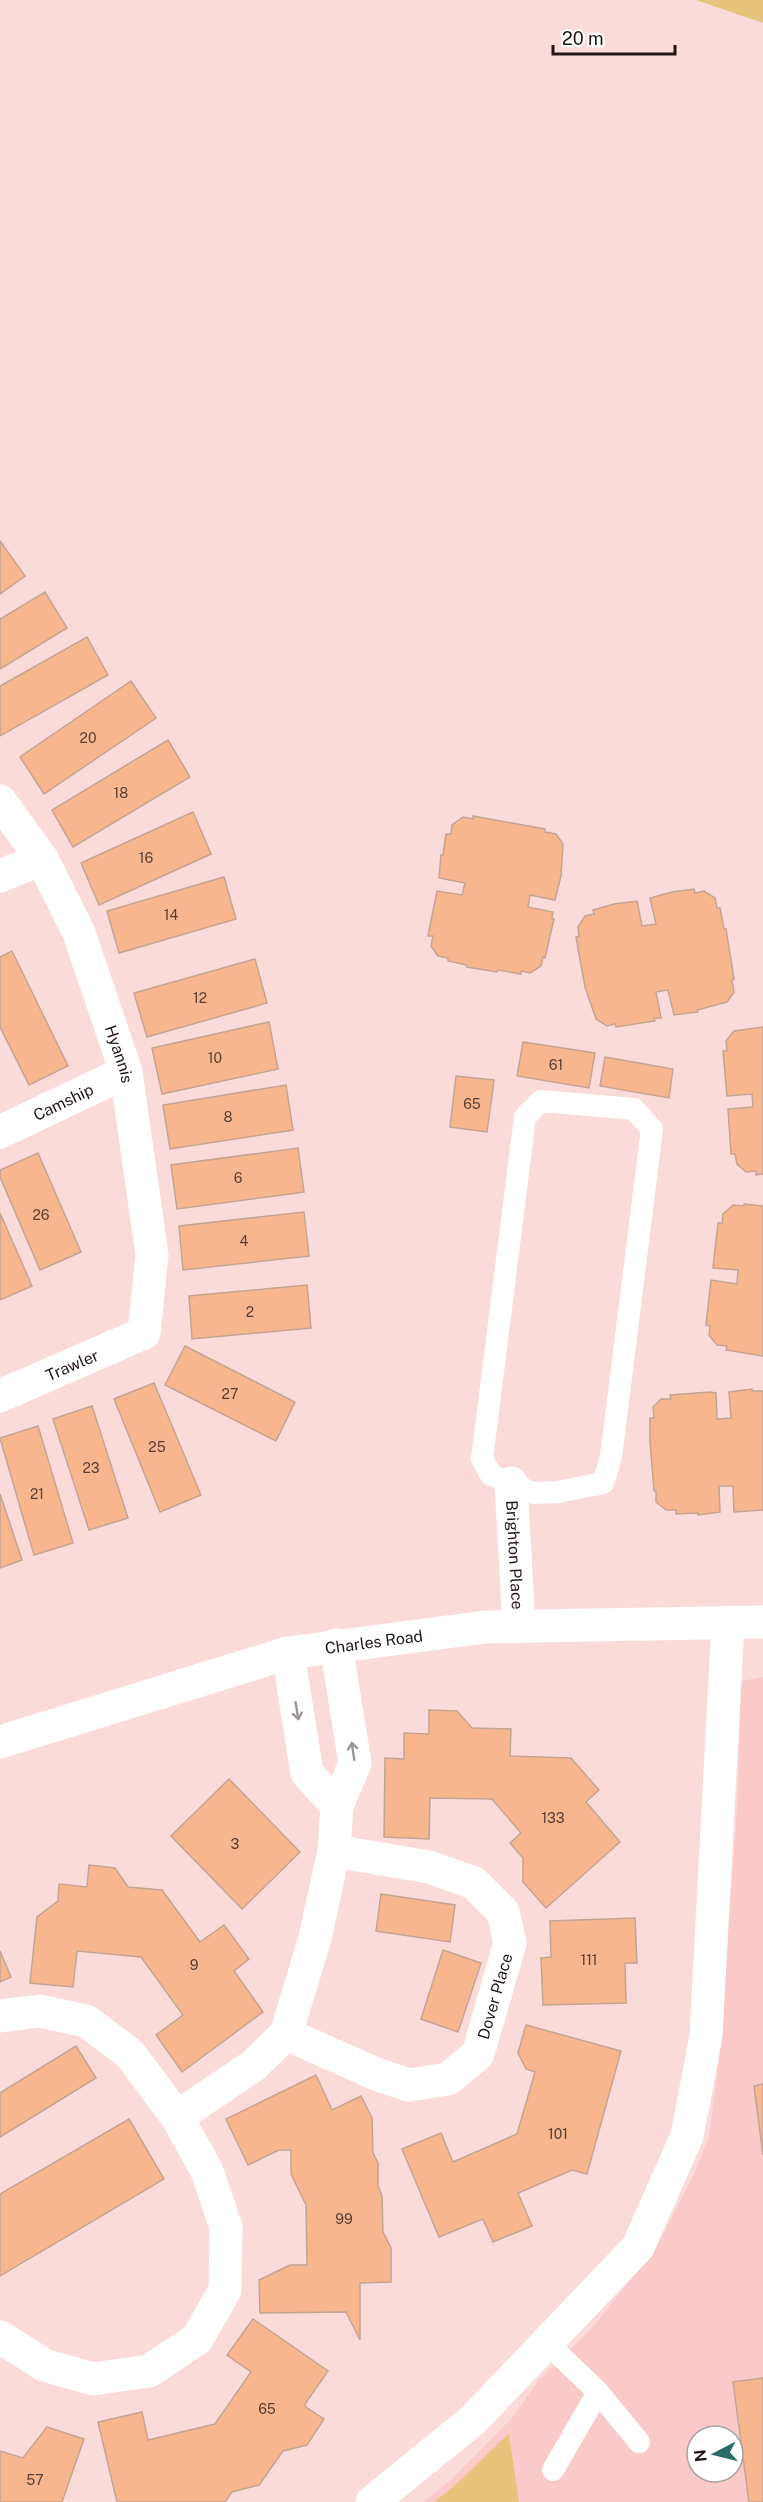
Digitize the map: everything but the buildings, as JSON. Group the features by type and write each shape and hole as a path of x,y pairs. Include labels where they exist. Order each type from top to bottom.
{"street":[{"name":"Hyannis","path":"0,801 42,859 79,933 126,1072 152,1255 144,1334"},
{"path":"0,876 42,859"},
{"name":"Camship","path":"0,1132 126,1072"},
{"name":"Trawler","path":"0,1396 144,1334"},
{"name":"Brighton Place","path":"522,1488 530,1625"},
{"path":"372,2502 473,2420 638,2247 687,2136 706,2036 728,1622"},
{"name":"Charles Road","path":"0,1742 288,1653 336,1645 485,1627 763,1622"},
{"path":"177,2117 253,2066 286,2034 315,1938 334,1851 337,1806 355,1763 336,1645"},
{"path":"288,1653 307,1773 337,1806"},
{"name":"Dover Place","path":"286,2034 376,2074 409,2085 448,2079 478,2054 510,1943 503,1912 474,1883 429,1867 334,1851"},
{"path":"0,2016 40,2011 86,2021 129,2054 177,2117 207,2171 226,2228 225,2290 197,2339 149,2371 93,2379 44,2365 0,2337"}],"lane":[{"path":"542,1101 634,1109 652,1129 611,1458 603,1483 558,1492 522,1488 491,1475 482,1459 525,1117 542,1101"},
{"path":"546,2343 598,2391 639,2442"},
{"path":"553,2470 598,2391"}],"shaded area":[{"path":"696,0 763,0 763,23"},
{"path":"763,1677 763,2502 423,2502 451,2480 513,2417 538,2381 592,2328 656,2248 693,2176 709,2137 719,2060 738,1796 741,1681"},
{"path":"509,2434 519,2502 434,2502 454,2486"}]}
